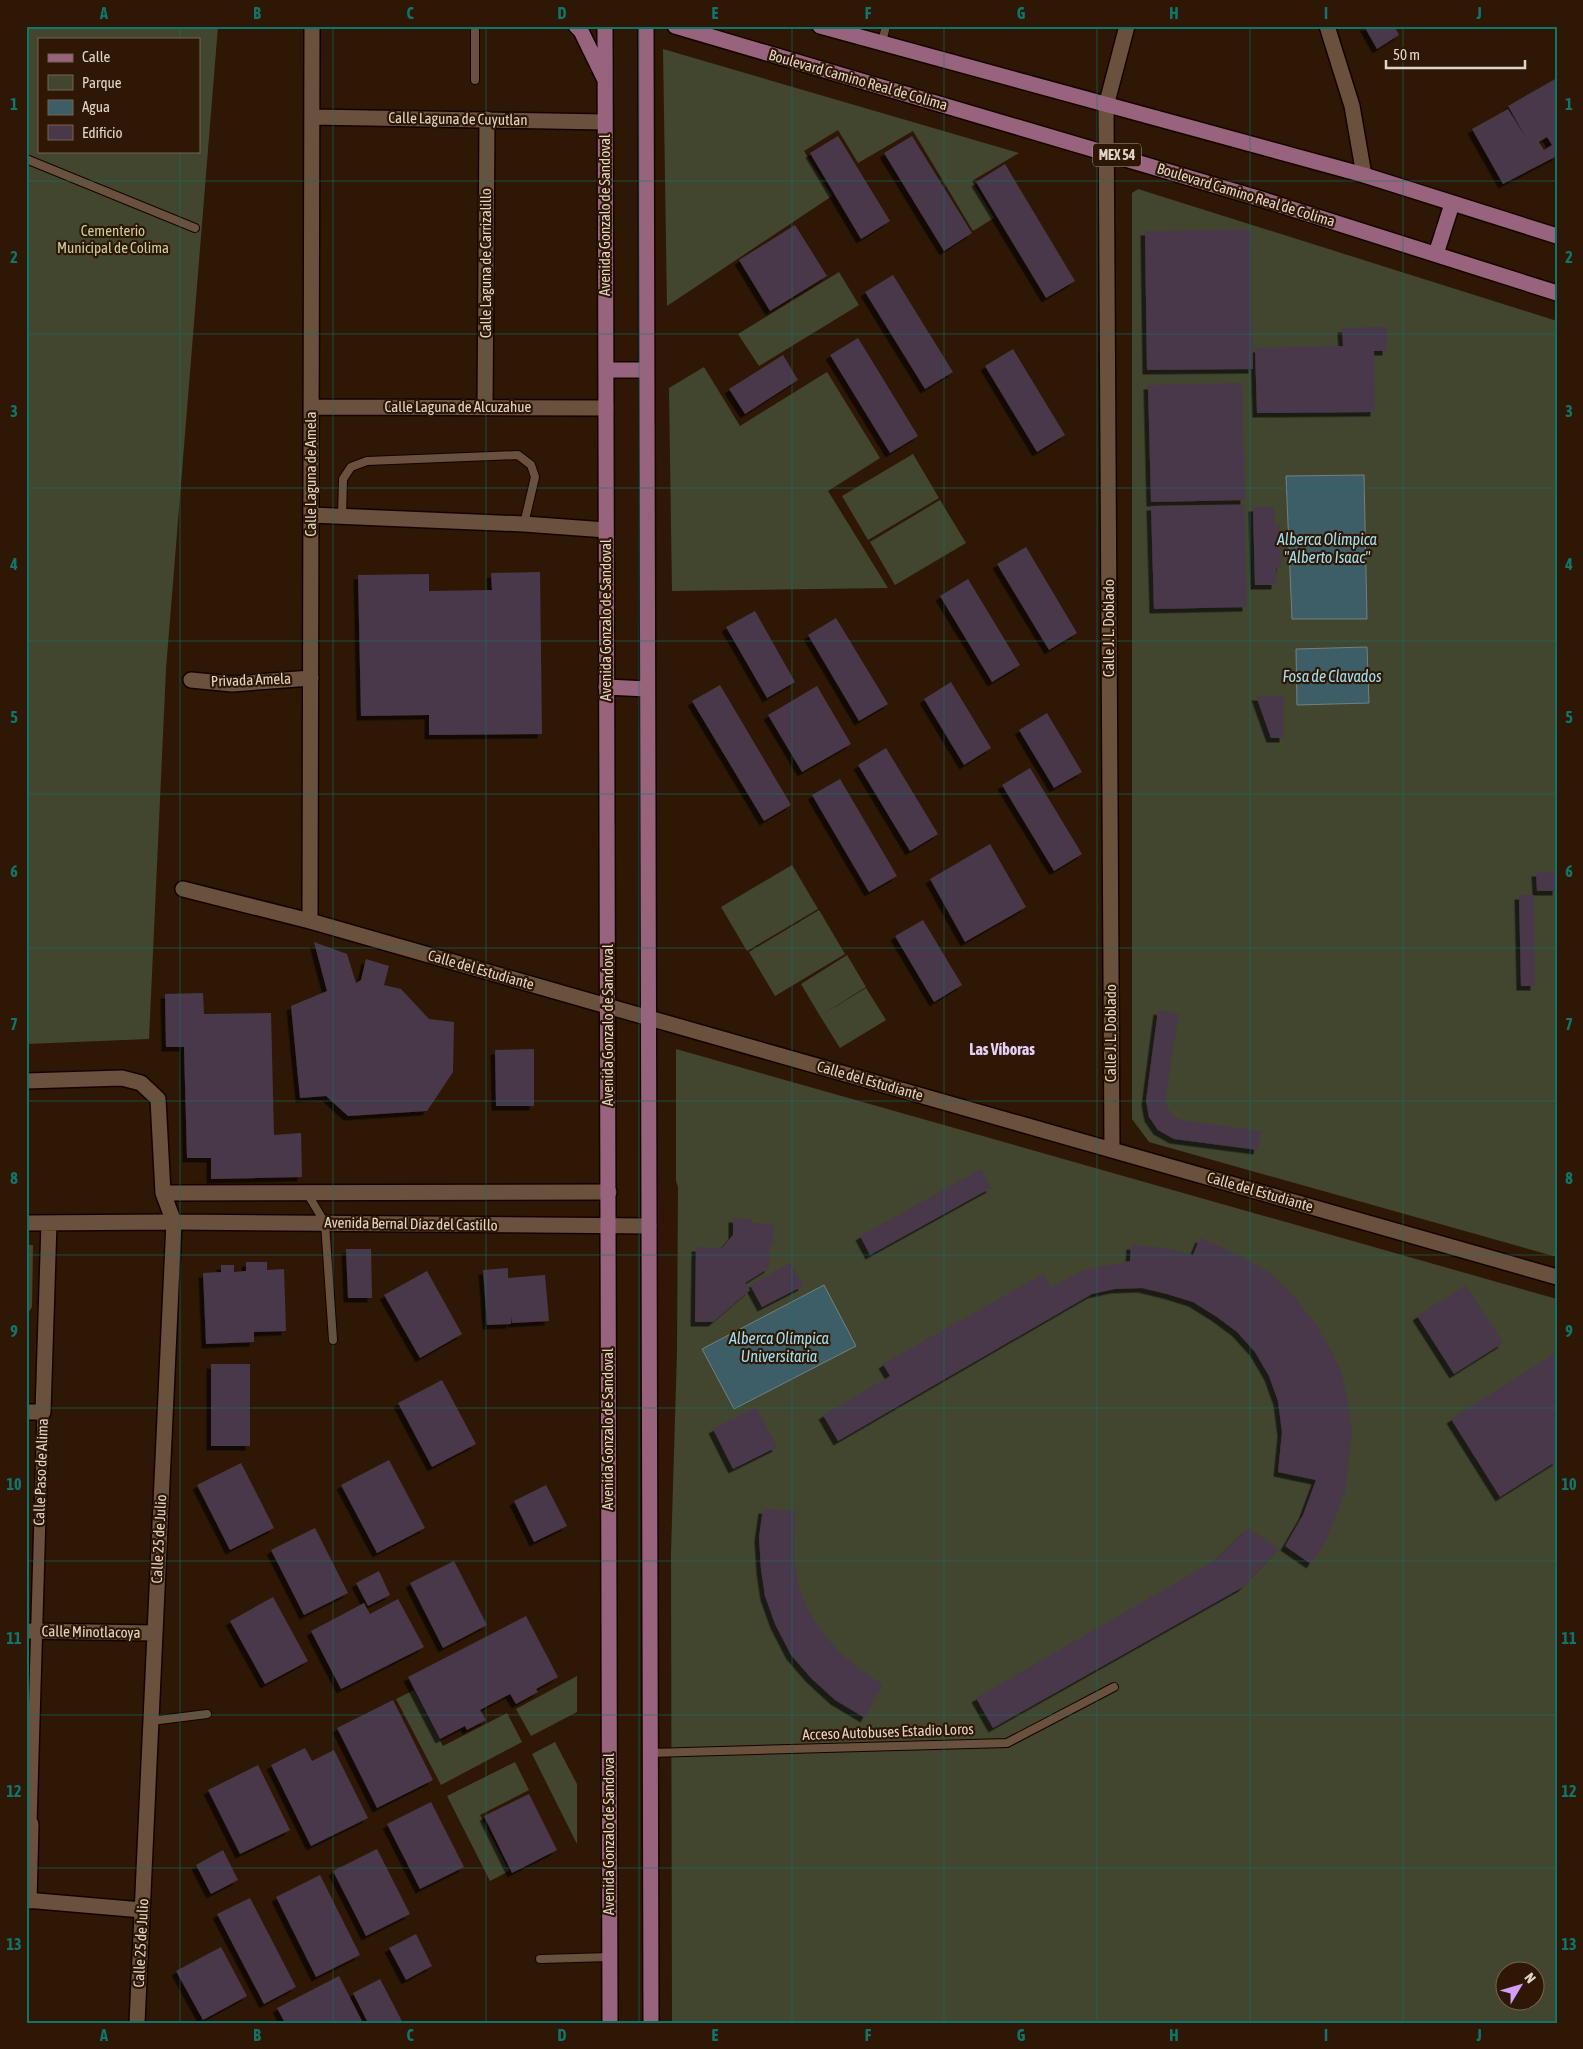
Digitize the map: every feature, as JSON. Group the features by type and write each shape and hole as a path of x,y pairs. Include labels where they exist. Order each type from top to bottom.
{"main road":[{"path":"576,26 605,80"},
{"name":"Avenida Gonzalo de Sandoval","path":"605,26 610,2023"},
{"path":"646,26 651,2023"},
{"name":"Boulevard Camino Real de Colima","path":"675,26 1106,152 1260,205 1436,254 1557,293"},
{"path":"820,26 1106,106 1364,175 1557,236"},
{"path":"1436,254 1452,204"},
{"path":"606,370 646,370"},
{"path":"606,686 647,689"}],"street":[{"name":"Calle Laguna de Amela","path":"310,921 312,26"},
{"name":"Calle J. L. Doblado","path":"1112,1150 1106,106 1127,26"},
{"path":"1332,28 1352,106 1364,175"},
{"name":"Calle Laguna de Cuyutlan","path":"312,117 605,122"},
{"name":"Calle Laguna de Carrizalillo","path":"485,408 487,119"},
{"name":"Calle Laguna de Alcuzahue","path":"311,407 606,408"},
{"path":"311,514 524,524 606,530"},
{"name":"Privada Amela","path":"191,680 232,684 311,678"},
{"name":"Calle del Estudiante","path":"183,888 310,921 1557,1277"},
{"name":"Calle 25 de Julio","path":"26,1081 122,1078 142,1083 158,1099 163,1194 174,1222 137,2023"},
{"name":"Avenida Bernal Díaz del Castillo","path":"163,1194 609,1192"},
{"name":"Avenida Bernal Díaz del Castillo","path":"26,1223 174,1222 649,1226"},
{"name":"Calle Paso de Alima","path":"28,1900 32,1631 43,1412 48,1223"},
{"path":"26,1412 43,1412"},
{"name":"Calle Minotlacoya","path":"32,1631 155,1633"},
{"path":"28,1900 142,1910"}],"lane":[{"path":"475,26 475,80"},
{"path":"882,42 886,26"},
{"path":"26,159 195,228"},
{"path":"342,516 343,479 351,468 367,460 518,455 531,465 535,477 524,524"},
{"path":"307,1193 325,1223 333,1340"},
{"name":"Acceso Autobuses Estadio Loros","path":"650,1753 1007,1743 1114,1688"},
{"path":"151,1721 207,1714"},
{"path":"540,1959 610,1957"}],"green space":[{"name":"Cementerio Municipal de Colima","path":"26,26 218,26 166,669 149,1039 26,1044"},
{"path":"663,49 1019,153 972,181 994,218 973,231 913,131 858,163 838,130 804,151 832,196 667,306"},
{"path":"1138,189 1557,321 1557,1257 1149,1142 1132,1119 1132,193"},
{"path":"839,272 859,305 759,366 738,334"},
{"path":"704,367 740,426 827,372 880,458 828,491 888,588 672,591 669,388"},
{"path":"913,454 939,498 868,540 842,496"},
{"path":"940,500 966,543 895,585 870,542"},
{"path":"792,865 818,909 747,951 721,907"},
{"path":"819,910 845,954 775,996 749,952"},
{"path":"847,955 866,987 820,1016 801,984"},
{"path":"866,988 886,1020 840,1048 820,1016"},
{"path":"676,1049 1557,1299 1557,2023 672,2023 671,1553 677,1353 678,1187 676,1181"},
{"path":"26,1245 33,1245 32,1307 26,1316"},
{"path":"577,1676 577,1712 531,1736 516,1709"},
{"path":"414,1690 443,1746 507,1713 522,1742 441,1785 396,1699"},
{"path":"555,1742 577,1784 577,1844 532,1754"},
{"path":"515,1762 529,1790 480,1815 509,1871 490,1881 447,1796"}],"water":[{"name":"Alberca Olímpica \"Alberto Isaac\"","path":"1364,475 1367,619 1292,619 1286,476"},
{"name":"Fosa de Clavados","path":"1367,647 1369,703 1297,705 1296,649"},
{"name":"Alberca Olímpica Universitaria","path":"824,1285 856,1346 734,1409 702,1349"}],"building":[{"path":"1364,26 1394,26 1399,35 1377,49"},
{"path":"1557,78 1557,156 1503,184 1472,129 1508,109 1525,136 1508,106","holes":["1547,137 1552,145 1544,150 1539,142"]},
{"path":"838,136 890,221 861,239 810,153"},
{"path":"912,136 972,233 944,251 884,153"},
{"path":"1005,164 1075,281 1046,298 976,182"},
{"path":"795,225 827,276 770,311 739,260"},
{"path":"1251,230 1253,369 1147,370 1145,231"},
{"path":"893,275 953,372 925,389 865,292"},
{"path":"1387,327 1387,351 1374,351 1375,412 1257,413 1255,348 1343,346 1342,328"},
{"path":"858,338 918,436 890,453 830,355"},
{"path":"1013,349 1065,435 1037,452 985,366"},
{"path":"783,355 798,380 745,414 729,389"},
{"path":"1242,383 1245,500 1151,502 1148,385"},
{"path":"1244,505 1247,607 1154,609 1151,506"},
{"path":"1253,507 1274,507 1275,526 1280,526 1281,568 1276,568 1276,585 1255,585"},
{"path":"1026,547 1077,633 1049,650 997,564"},
{"path":"540,572 542,734 429,735 429,715 361,716 358,575 429,574 429,591 492,590 491,573"},
{"path":"968,579 1020,665 992,682 940,596"},
{"path":"755,611 795,682 767,698 726,627"},
{"path":"836,618 888,704 859,721 808,635"},
{"path":"951,682 991,748 964,765 924,699"},
{"path":"720,685 791,805 764,821 692,701"},
{"path":"817,686 851,744 802,772 768,715"},
{"path":"1256,696 1284,696 1284,738 1271,738"},
{"path":"1047,713 1082,772 1054,788 1019,730"},
{"path":"886,748 938,834 910,851 858,765"},
{"path":"1030,768 1082,854 1054,871 1002,785"},
{"path":"840,779 897,876 869,892 812,795"},
{"path":"990,844 1026,907 965,942 930,879"},
{"path":"1536,872 1557,872 1557,891 1537,891"},
{"path":"1519,895 1534,895 1535,986 1521,986"},
{"path":"923,920 962,985 934,1002 895,936"},
{"path":"314,942 347,954 356,983 361,980 366,959 389,966 384,985 401,989 429,1019 454,1022 453,1072 427,1111 348,1116 326,1096 300,1098 291,1006 327,991"},
{"path":"203,993 204,1014 271,1013 274,1135 301,1133 302,1177 211,1179 211,1158 187,1158 184,1047 166,1047 165,994"},
{"path":"1158,1010 1179,1014 1166,1095 1167,1107 1174,1117 1186,1121 1261,1131 1258,1150 1174,1139 1158,1130 1149,1117 1146,1101"},
{"path":"534,1049 534,1106 496,1106 495,1050"},
{"path":"981,1169 991,1188 870,1255 860,1236"},
{"path":"733,1218 752,1219 752,1223 774,1224 773,1246 770,1245 769,1268 745,1283 750,1290 713,1322 695,1322 696,1247 722,1248 733,1235"},
{"path":"1200,1238 1234,1253 1270,1273 1294,1296 1316,1325 1331,1350 1342,1375 1352,1431 1345,1492 1326,1541 1311,1564 1285,1546 1303,1515 1316,1480 1278,1472 1282,1432 1278,1401 1269,1376 1255,1352 1237,1332 1193,1302 1167,1294 1142,1288 1115,1289 1092,1294 838,1441 823,1415 890,1376 883,1364 1043,1274 1051,1287 1085,1270 1130,1261 1131,1245 1166,1248 1193,1255"},
{"path":"346,1249 371,1249 372,1298 348,1298"},
{"path":"246,1262 267,1262 267,1270 284,1269 286,1331 254,1332 254,1342 206,1344 203,1273 221,1272 221,1265 234,1265 234,1272 246,1271"},
{"path":"791,1263 803,1286 762,1307 750,1285"},
{"path":"508,1268 508,1278 545,1275 549,1321 512,1323 512,1316 511,1324 487,1325 483,1270"},
{"path":"427,1271 462,1334 420,1358 384,1295"},
{"path":"1466,1285 1503,1343 1454,1374 1417,1316"},
{"path":"1557,1352 1557,1461 1500,1497 1451,1419"},
{"path":"211,1364 250,1364 250,1446 211,1446"},
{"path":"442,1380 476,1444 432,1467 398,1403"},
{"path":"756,1407 777,1447 733,1469 713,1429"},
{"path":"389,1460 425,1528 377,1553 341,1485"},
{"path":"241,1463 274,1528 230,1550 197,1485"},
{"path":"546,1485 567,1526 534,1542 514,1501"},
{"path":"763,1509 796,1511 794,1561 798,1584 806,1606 820,1630 836,1649 855,1666 883,1685 865,1718 835,1700 811,1678 791,1655 775,1624 765,1596 761,1569 759,1537"},
{"path":"315,1528 348,1593 304,1615 271,1550"},
{"path":"1248,1528 1279,1549 1243,1587 993,1728 976,1698 1217,1559"},
{"path":"454,1561 487,1625 443,1648 410,1583"},
{"path":"379,1571 390,1595 368,1606 356,1583"},
{"path":"273,1597 308,1661 265,1684 230,1621"},
{"path":"398,1599 424,1647 341,1689 311,1631 364,1603 370,1614"},
{"path":"526,1616 558,1677 536,1689 538,1692 516,1704 510,1694 480,1710 486,1720 467,1730 465,1726 440,1739 408,1677"},
{"path":"393,1700 433,1780 377,1808 337,1728"},
{"path":"305,1748 312,1761 334,1750 368,1818 311,1846 271,1765"},
{"path":"258,1765 290,1830 240,1854 208,1790"},
{"path":"529,1794 557,1850 512,1873 484,1816"},
{"path":"431,1802 464,1867 420,1889 387,1824"},
{"path":"377,1849 410,1914 366,1936 333,1871"},
{"path":"223,1850 238,1880 211,1894 196,1865"},
{"path":"320,1875 360,1955 316,1977 276,1897"},
{"path":"250,1898 296,1987 264,2004 217,1914"},
{"path":"416,1934 432,1966 406,1980 389,1948"},
{"path":"221,1947 247,1996 203,2020 176,1971"},
{"path":"339,1976 363,2023 285,2023 277,2008"},
{"path":"380,1979 403,2023 368,2023 353,1993"}],"district":[{"name":"Las Víboras","path":"1002,1049"}]}
